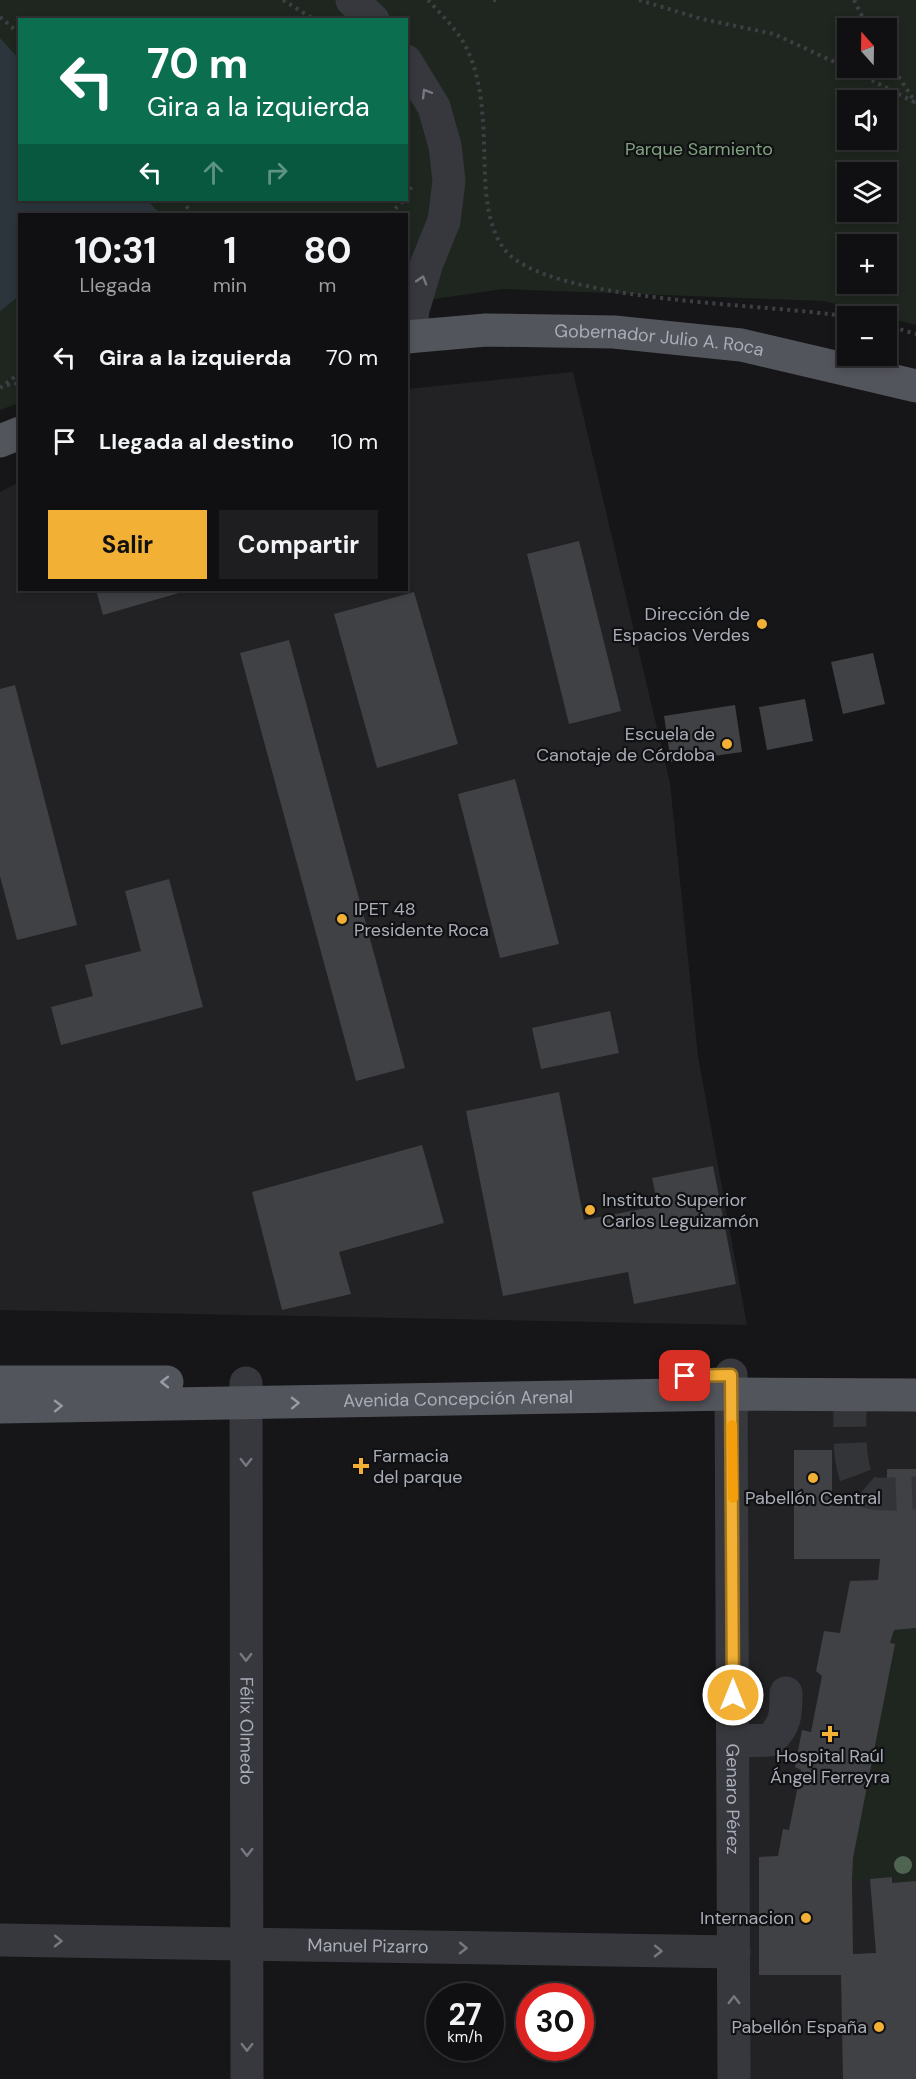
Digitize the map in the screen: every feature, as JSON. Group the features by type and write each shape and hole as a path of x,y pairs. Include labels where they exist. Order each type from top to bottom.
{"main road":[{"name":"Gobernador Julio A. Roca","path":"408,337 486,330 614,332 741,345 913,391"},
{"path":"0,441 18,434"},
{"name":"Avenida Concepción Arenal","path":"0,1407 246,1393 732,1385 916,1374"},
{"name":"Avenida Concepción Arenal","path":"0,1382 246,1393"},
{"name":"Avenida Concepción Arenal","path":"732,1385 916,1395"}],"street":[{"path":"352,0 371,18"},
{"path":"408,64 434,107 445,146 449,181 444,221 427,263 413,310 408,337"},
{"name":"Genaro Pérez","path":"732,1385 734,2079"},
{"name":"Félix Olmedo","path":"246,1393 247,2079"},
{"path":"733,1741 770,1740 778,1733 786,1722 786,1693"},
{"name":"Manuel Pizarro","path":"0,1941 734,1952"}],"path":[{"path":"284,0 312,18"},
{"path":"428,0 459,35 474,68 481,104 486,192 491,222 505,250 534,271 635,295 837,316"},
{"path":"639,0 702,19 774,34 916,103"},
{"path":"854,0 863,18"},
{"path":"0,17 18,31"},
{"path":"897,74 916,103"},
{"path":"408,194 413,189 415,175"},
{"path":"391,213 403,201"},
{"path":"897,329 916,334"},
{"path":"7,385 18,375"},
{"path":"0,388 18,383"}],"shaded area":[{"path":"0,38 18,58 18,201 148,201 159,213 18,213 18,297 0,311"},
{"name":"IPET 48 Presidente Roca","path":"573,372 670,783 698,1056 747,1325 0,1310 0,492 18,483 18,591 408,591 408,389"},
{"name":"Hospital Raúl Ángel Ferreyra","path":"744,1386 916,1389 916,2079 744,2079"}],"green space":[{"name":"Parque Sarmiento","path":"0,0 916,0 916,325 897,320 897,306 843,306 824,301 503,289 408,303 408,213 18,213 18,403 0,410"},
{"path":"916,1628 916,1881 892,1883 892,1877 852,1881 853,1858 895,1644 890,1643 894,1630"}],"building":[{"path":"579,541 621,711 569,724 527,554"},
{"path":"96,591 186,591 103,615"},
{"path":"414,592 458,744 377,768 334,614"},
{"path":"289,640 405,1068 356,1081 240,653"},
{"path":"873,653 885,704 843,714 831,662"},
{"path":"15,685 77,925 17,940 0,876 0,689"},
{"path":"805,699 813,741 767,750 759,707"},
{"path":"735,705 742,752 671,762 664,716"},
{"path":"515,779 559,944 500,958 458,794"},
{"path":"169,879 203,1007 61,1045 51,1007 93,996 85,965 141,951 125,891"},
{"path":"610,1011 619,1053 541,1069 532,1028"},
{"path":"559,1092 584,1220 658,1206 652,1178 713,1166 736,1284 634,1304 628,1272 503,1296 466,1111"},
{"path":"422,1145 444,1223 339,1252 351,1294 282,1310 252,1192"},
{"path":"794,1450 832,1450 832,1506 887,1506 887,1469 916,1469 916,1628 894,1630 890,1643 895,1644 853,1858 852,1881 853,1954 876,1953 870,1879 892,1877 892,1883 916,1881 916,2079 843,2079 841,1975 759,1975 759,1857 778,1856 783,1829 789,1830 801,1770 795,1767 802,1730 811,1732 822,1676 816,1671 824,1631 840,1633 850,1581 878,1580 880,1559 794,1559"}],"tunnel":[{"path":"850,1394 850,1448 852,1462 861,1486 873,1493 916,1493"}],"slow traffic":[{"path":"732,1425 733,1498"}],"place":[{"name":"Dirección de Espacios Verdes","path":"762,624"},
{"name":"Escuela de Canotaje de Córdoba","path":"727,744"},
{"name":"IPET 48 Presidente Roca","path":"342,919"},
{"name":"Instituto Superior Carlos Leguizamón","path":"590,1210"},
{"name":"Farmacia del parque","path":"361,1466"},
{"name":"Pabellón Central","path":"813,1478"},
{"name":"Hospital Raúl Ángel Ferreyra","path":"830,1734"},
{"name":"Internacion","path":"806,1918"},
{"name":"Pabellón España","path":"879,2027"}],"route":[{"path":"685,1376 731,1375 733,1695"}]}
